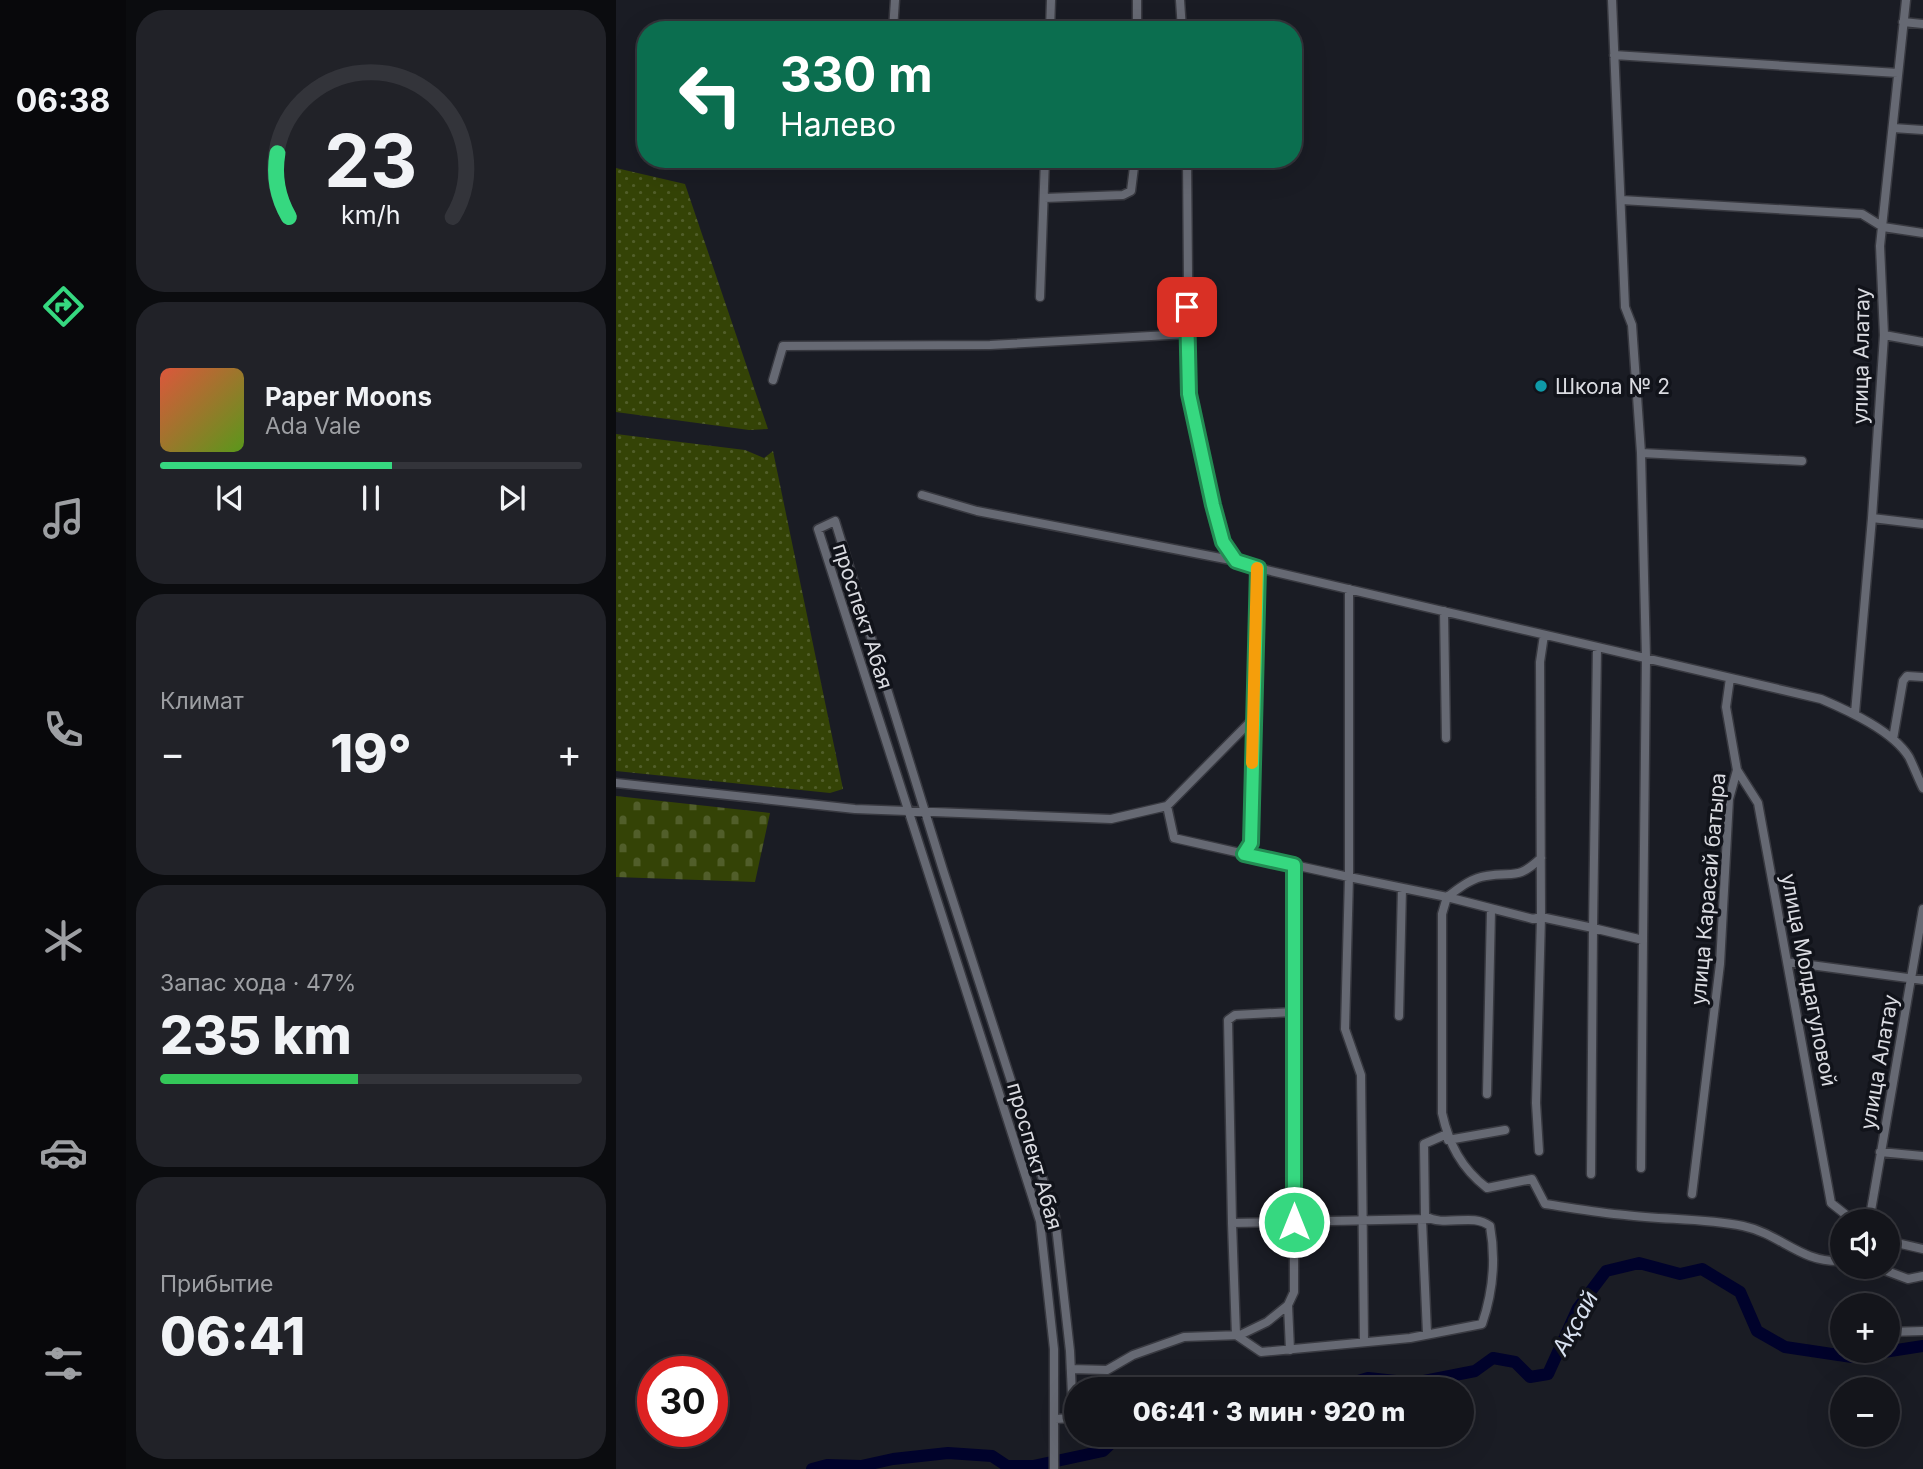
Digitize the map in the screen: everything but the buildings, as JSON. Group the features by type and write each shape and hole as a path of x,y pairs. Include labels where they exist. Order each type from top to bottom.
{"street":[{"path":"894,21 895,0"},
{"path":"1050,21 1051,0"},
{"path":"1137,0 1137,21"},
{"path":"1180,0 1181,21"},
{"path":"1612,0 1625,307 1632,325 1641,453 1646,659 1641,1168"},
{"name":"улица Алатау","path":"1855,713 1884,335 1880,276 1883,228 1906,0"},
{"path":"1903,22 1923,24"},
{"path":"1614,55 1898,72"},
{"path":"1893,128 1923,130"},
{"path":"1040,297 1045,168"},
{"path":"1044,198 1123,195 1131,191 1134,168"},
{"path":"1187,168 1189,394 1223,542 1236,561"},
{"path":"1621,200 1862,214 1883,228 1923,233"},
{"path":"773,380 783,345 990,345 1187,334"},
{"path":"1884,335 1923,342"},
{"path":"1641,453 1802,461"},
{"path":"922,495 977,510 1236,561 1821,699 1855,713 1894,739 1908,756 1923,788"},
{"path":"1872,518 1923,524"},
{"name":"проспект Абая","path":"1054,1469 1054,1349 1040,1221 818,529 835,521 925,814 1055,1217 1071,1369 1073,1418 1055,1419"},
{"path":"1244,854 1251,843 1258,568"},
{"path":"1349,589 1349,877 1345,1028 1361,1075 1364,1340"},
{"path":"1444,611 1446,738"},
{"path":"1539,1151 1536,1103 1541,917 1540,662 1544,635"},
{"path":"1591,1174 1597,647"},
{"path":"1894,739 1903,681 1907,676 1923,677"},
{"name":"улица Карасай батыра","path":"1692,1194 1720,964 1729,799 1737,770 1726,707 1730,678"},
{"path":"616,783 855,809 925,814 1111,819 1167,806 1253,719"},
{"name":"улица Молдагуловой","path":"1737,770 1758,803 1831,1203 1838,1209"},
{"path":"1167,806 1174,838 1447,897 1491,910 1533,919 1541,917 1643,940"},
{"path":"1541,858 1524,873 1484,876 1447,897 1442,914 1442,1113 1448,1137 1469,1175 1487,1188 1498,1188 1528,1178 1535,1182 1545,1204 1627,1216 1698,1218 1728,1223 1770,1236 1817,1261 1830,1260"},
{"path":"1071,1369 1107,1370 1133,1355 1184,1337 1236,1335 1267,1322 1288,1305 1294,1292 1294,865"},
{"path":"1399,1016 1402,888"},
{"name":"улица Алатау","path":"1871,1209 1923,909"},
{"path":"1487,1094 1491,910"},
{"path":"1788,962 1923,980"},
{"path":"1236,1335 1228,1020 1235,1015 1293,1012"},
{"path":"1427,1333 1424,1144 1448,1137 1505,1130"},
{"path":"1880,1152 1923,1157"},
{"path":"1232,1223 1482,1220 1490,1226 1493,1270 1490,1299 1482,1324 1410,1338 1364,1340 1261,1352 1236,1335"},
{"path":"1900,1244 1923,1249"},
{"path":"1900,1276 1908,1279 1923,1276"},
{"path":"1288,1305 1290,1350"},
{"path":"1900,1332 1923,1331"}],"green space":[{"path":"616,168 685,184 768,429 749,430 616,412"},
{"path":"616,434 745,450 764,458 773,451 843,789 830,793 616,771"},
{"path":"616,796 770,813 755,882 616,877"}],"waterway":[{"name":"Ақсай","path":"1444,1377 1475,1371 1493,1358 1515,1362 1530,1377 1548,1374 1578,1308 1606,1271 1639,1263 1680,1274 1702,1269 1740,1292 1757,1331 1785,1347 1852,1357 1923,1346"},
{"name":"Ақсай","path":"812,1469 827,1465 861,1466 893,1459 948,1453 992,1456 1007,1466 1033,1466 1103,1451 1107,1447"}],"slow traffic":[{"path":"1252,763 1257,568"}],"place":[{"name":"Школа № 2","path":"1541,386"}],"route":[{"path":"1187,307 1186,364 1189,394 1223,542 1236,561 1258,568 1255,595 1251,843 1244,854 1294,865 1294,1222"}]}
